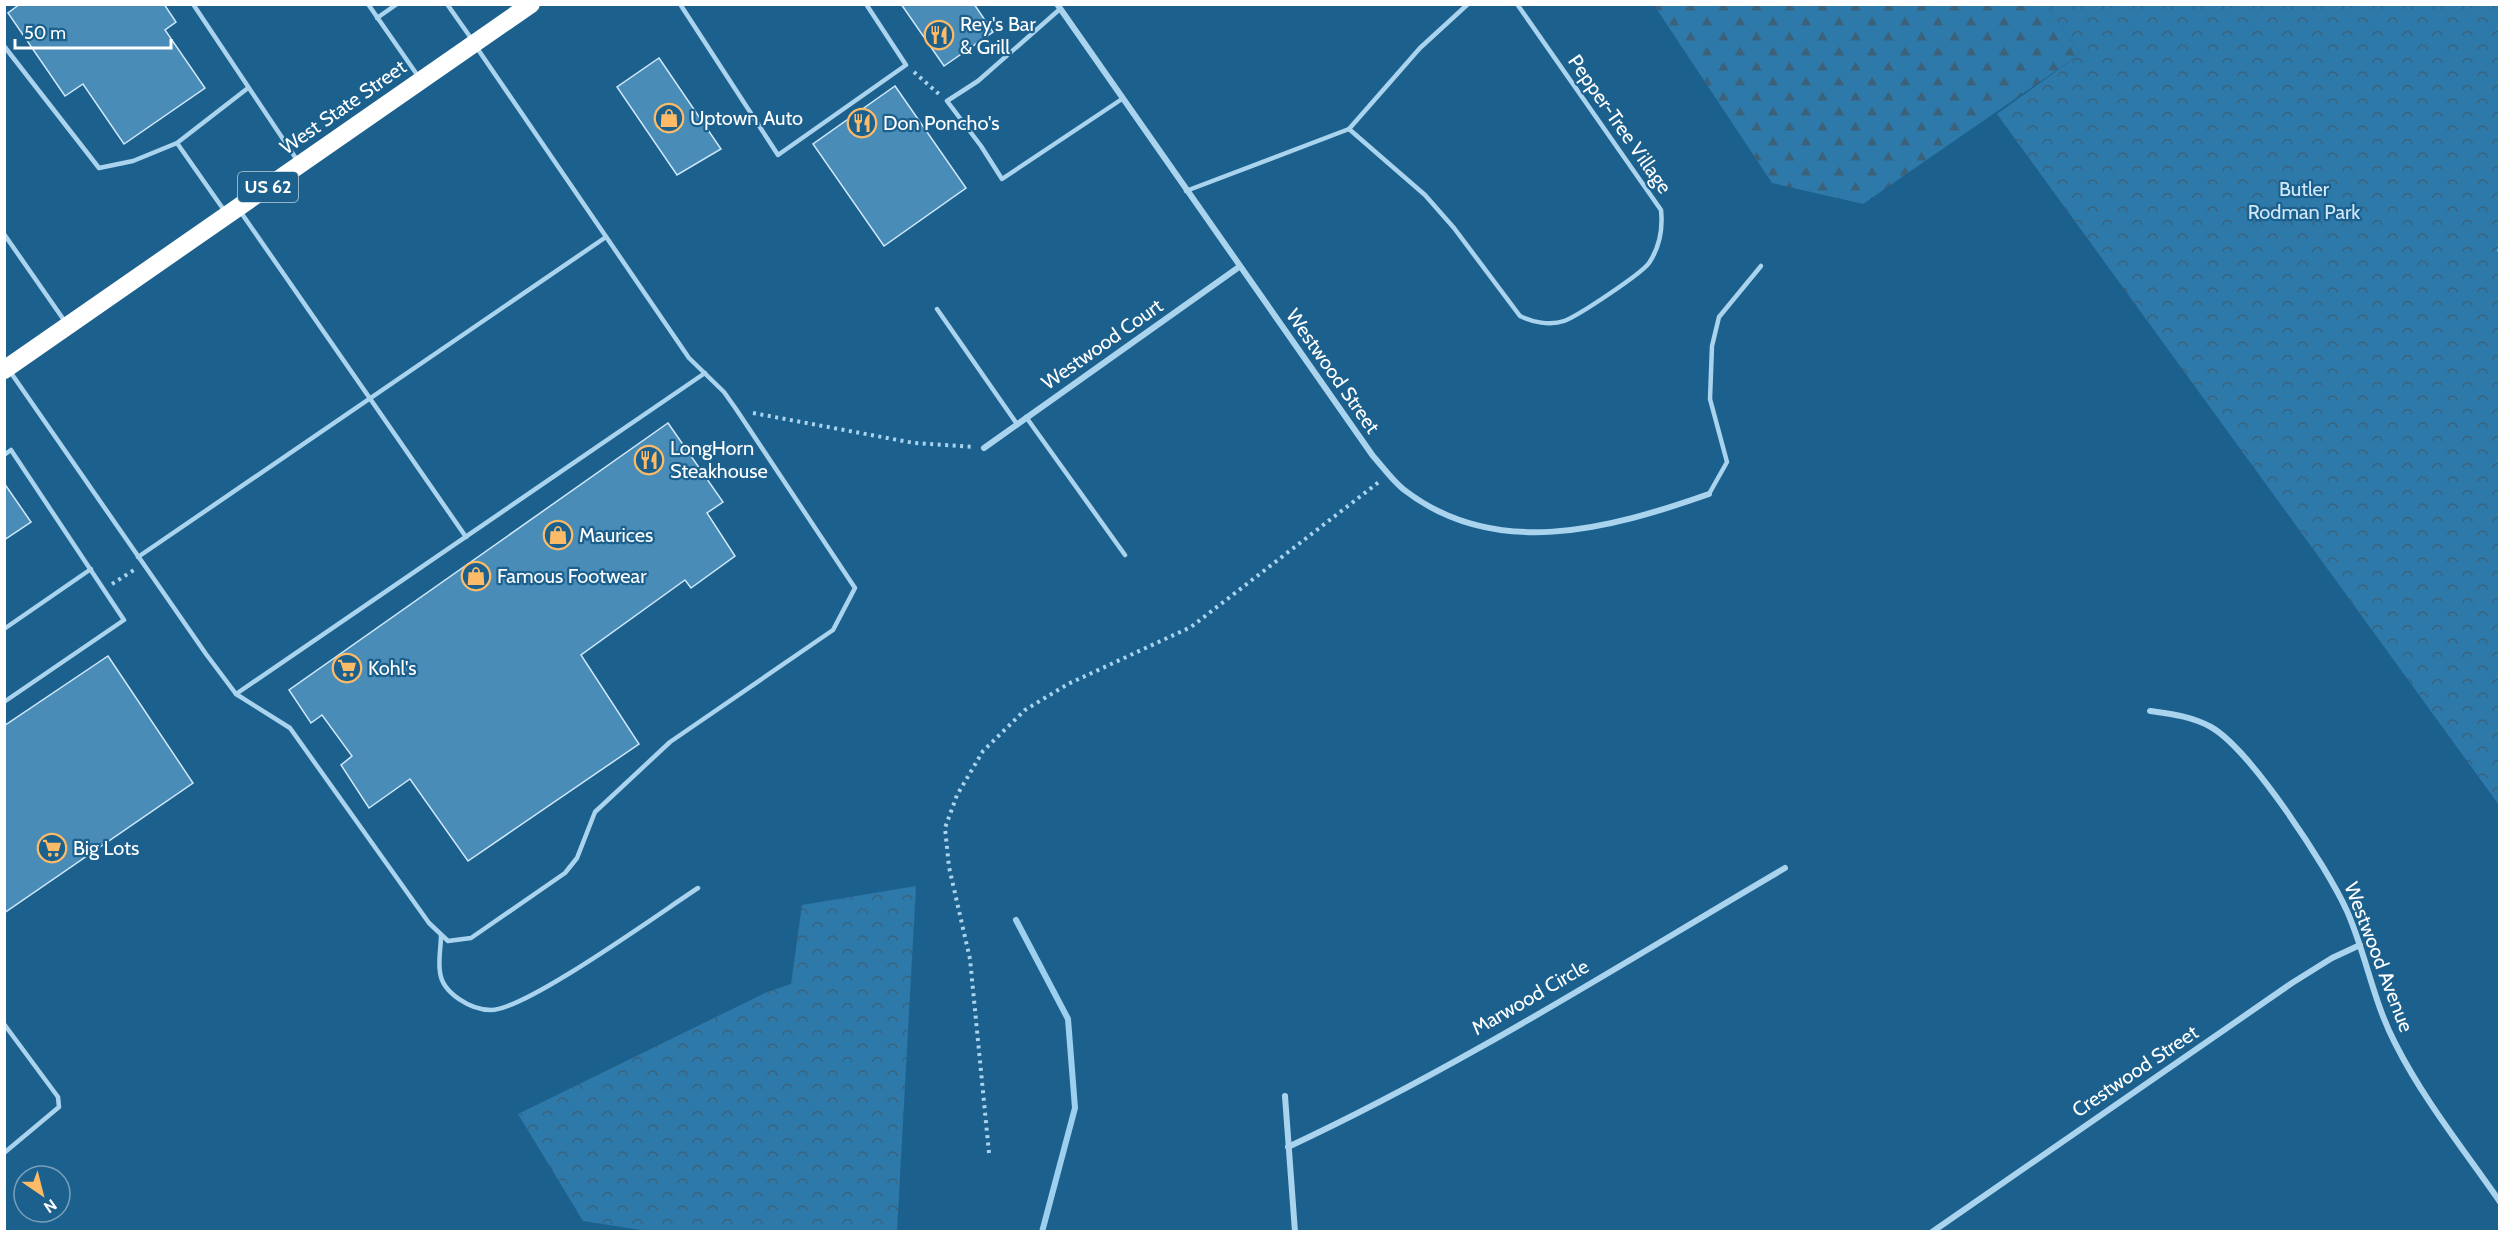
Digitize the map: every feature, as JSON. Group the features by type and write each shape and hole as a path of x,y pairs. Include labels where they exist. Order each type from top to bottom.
{"highway":[{"name":"West State Street","path":"6,369 531,4"}],"street":[{"name":"Westwood Street","path":"1058,7 1372,456 1402,488 1456,520 1484,529 1515,534 1575,529 1709,494"},
{"name":"Westwood Court","path":"984,448 1239,267"},
{"name":"Westwood Avenue","path":"2150,711 2182,715 2197,720 2223,735 2245,757 2318,857 2347,911 2381,1014 2394,1042 2409,1069 2499,1202"},
{"name":"Marwood Circle","path":"1288,1147 1354,1116 1465,1054 1785,868"},
{"name":"Crestwood Street","path":"1932,1232 2292,983 2360,945"},
{"path":"1285,1096 1295,1232"}],"lane":[{"path":"193,4 300,165"},
{"path":"368,4 421,81"},
{"path":"377,18 397,4"},
{"path":"6,369 236,694 290,728 429,924 441,935 448,941 471,938 565,873 577,858 596,812 670,742 833,630 855,588 724,392 689,358 447,4"},
{"path":"680,4 778,155 906,65 866,4"},
{"path":"1185,191 1349,129 1420,48 1468,4"},
{"name":"Pepper-Tree Village","path":"1349,129 1425,195 1454,228 1511,308 1530,321 1564,321 1643,269 1657,247 1662,226 1661,210 1517,4"},
{"path":"1058,7 978,81 947,101 981,146 1002,179 1122,99"},
{"path":"4,46 99,168 134,161 177,143 248,88"},
{"path":"177,143 233,212 371,400 466,537"},
{"path":"4,234 68,326"},
{"path":"138,557 371,400 606,237"},
{"path":"1709,494 1727,462 1710,399 1712,346 1719,317 1761,266"},
{"path":"937,309 1017,424"},
{"path":"236,694 705,373"},
{"path":"1026,417 1125,555"},
{"path":"4,455 11,450 124,620 4,702"},
{"path":"4,629 91,569"},
{"path":"441,935 440,974 452,993 468,1005 492,1010 529,998 699,888"},
{"path":"4,1024 58,1098 59,1107 4,1153"}],"path":[{"path":"906,65 947,101"},
{"path":"736,410 914,443 984,448"},
{"path":"989,1153 970,958 949,867 945,828 957,795 983,750 1025,710 1068,684 1191,627 1389,474"},
{"path":"104,590 143,564"}],"green space":[{"path":"1654,5 2047,5 2080,54 1863,204 1772,183"},
{"name":"Butler Rodman Park","path":"2047,5 2499,5 2499,805 1997,114 2080,54"},
{"path":"916,886 897,1231 654,1232 583,1221 518,1114 767,992 791,984 802,905"}],"building":[{"path":"20,4 164,4 176,22 165,30 205,88 124,144 83,84 65,96 8,13"},
{"path":"901,4 974,4 993,32 944,66"},
{"name":"Uptown Auto","path":"659,58 721,149 677,175 617,87"},
{"path":"895,86 966,188 884,246 813,144"},
{"path":"668,423 723,502 707,513 735,556 691,588 685,580 581,655 639,744 468,861 410,779 369,808 341,765 352,756 322,715 311,723 289,690"},
{"path":"4,483 31,522 4,540"},
{"name":"Big Lots","path":"108,656 193,783 4,913 4,726"}],"waterway":[{"path":"1016,920 1068,1019 1075,1108 1042,1232"}],"place":[{"name":"Rey's Bar & Grill","path":"939,35"},
{"name":"Uptown Auto","path":"669,118"},
{"name":"Don Poncho's","path":"862,123"},
{"name":"LongHorn Steakhouse","path":"649,460"},
{"name":"Maurices","path":"558,535"},
{"name":"Famous Footwear","path":"476,576"},
{"name":"Kohl's","path":"347,668"},
{"name":"Big Lots","path":"52,848"}]}
